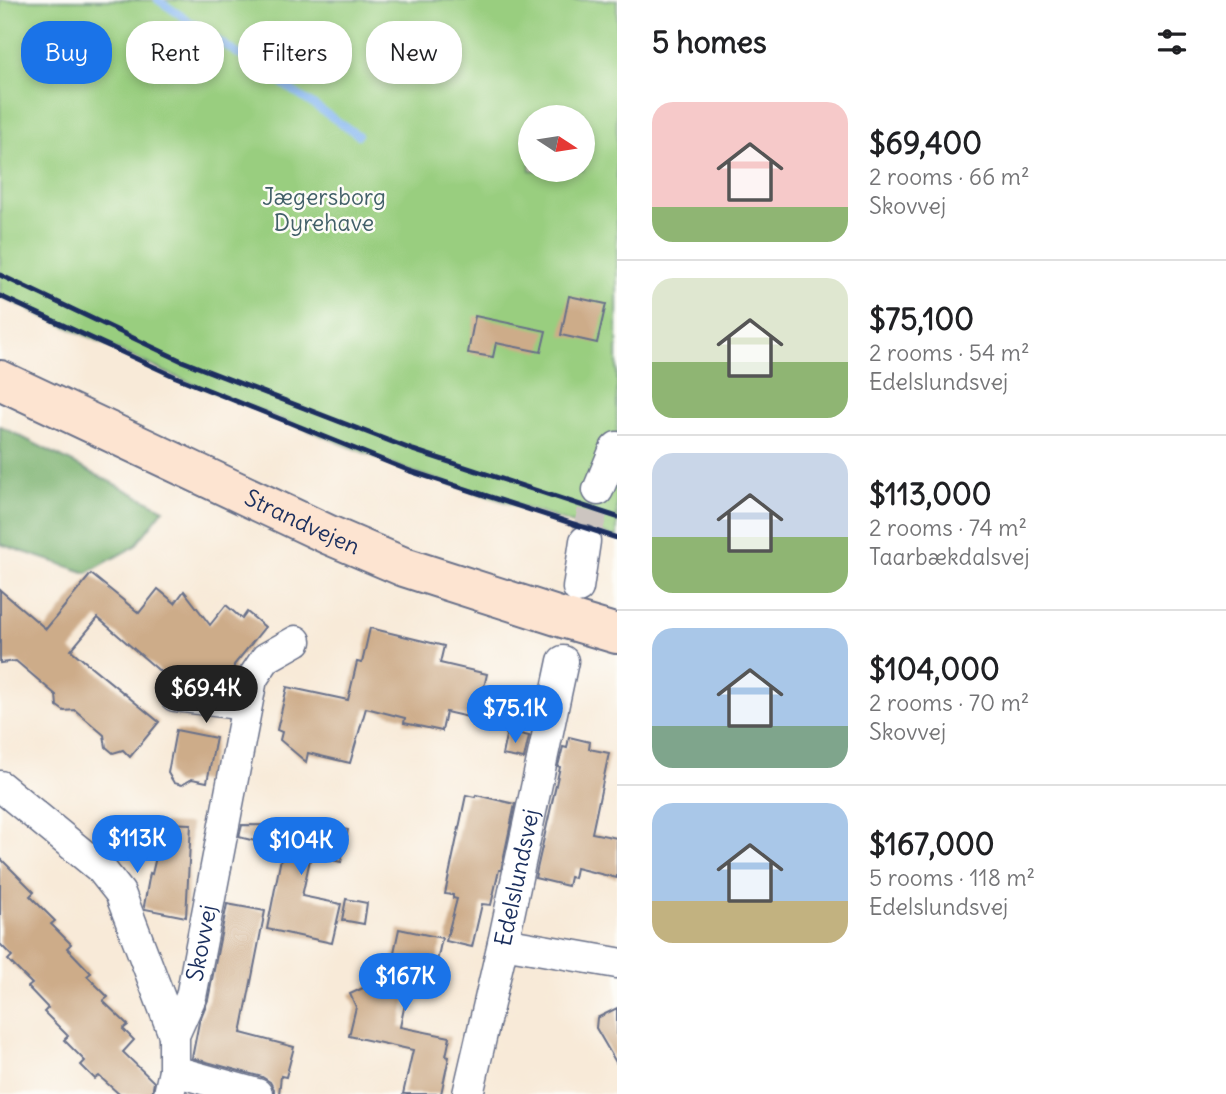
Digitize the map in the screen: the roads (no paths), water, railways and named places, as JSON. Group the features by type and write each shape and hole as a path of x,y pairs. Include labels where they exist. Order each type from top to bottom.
{"main road":[{"name":"Strandvejen","path":"0,380 329,535 404,567 617,634"}],"street":[{"path":"598,490 617,447"},
{"path":"578,588 586,541"},
{"name":"Skovvej","path":"172,1082 174,1035 191,996 252,679 266,658 296,641"},
{"name":"Edelslundsvej","path":"468,1094 563,661"},
{"path":"175,696 230,703 246,708"},
{"path":"0,786 101,869 120,894 174,1035"},
{"path":"503,943 617,963"},
{"path":"172,1082 257,1094"}],"waterway":[{"path":"158,0 358,135"}],"tunnel":[{"path":"585,541 598,490"}],"railway":[{"path":"0,275 182,361 413,450 617,517"},
{"path":"0,296 176,377 410,471 617,538"}],"park label":[{"name":"Jægersborg Dyrehave","path":"324,210"}]}
